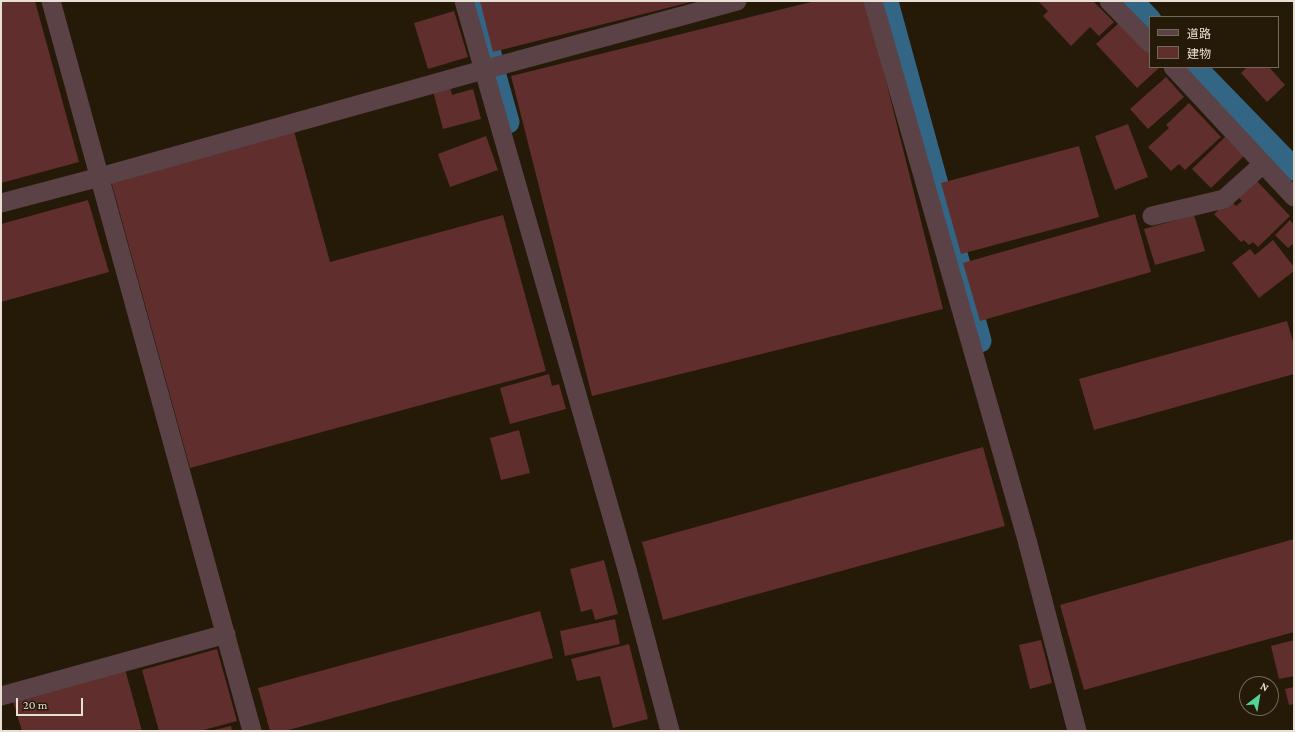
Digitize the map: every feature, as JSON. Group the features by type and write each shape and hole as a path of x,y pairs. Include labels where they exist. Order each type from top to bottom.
{"street":[{"path":"51,1 252,731"},
{"path":"464,1 627,569 670,731"},
{"path":"1,203 737,1"},
{"path":"873,1 1025,532 1077,731"},
{"path":"1109,1 1149,42"},
{"path":"1173,68 1294,197"},
{"path":"1152,216 1224,199 1263,164"},
{"path":"1,696 226,634"}],"building":[{"path":"1,1 35,1 79,162 1,183"},
{"path":"480,1 691,1 691,2 493,52"},
{"path":"815,1 866,1 943,309 592,396 511,76"},
{"path":"1038,1 1093,1 1114,22 1099,36 1090,27 1071,46 1043,16 1048,11"},
{"path":"454,11 468,57 428,69 414,23"},
{"path":"1122,20 1149,50 1149,68 1159,68 1137,88 1096,44"},
{"path":"1246,68 1270,68 1285,85 1267,102 1241,73"},
{"path":"1166,77 1184,97 1148,129 1130,109"},
{"path":"450,86 452,95 473,89 481,119 443,129 433,91"},
{"path":"1189,103 1221,137 1185,170 1179,164 1171,171 1148,147 1169,128 1166,125"},
{"path":"1128,124 1148,177 1115,190 1095,136"},
{"path":"294,131 330,262 503,215 546,371 190,468 111,181"},
{"path":"486,136 498,170 450,187 438,154"},
{"path":"1225,137 1244,156 1211,188 1192,169"},
{"path":"1079,146 1099,217 961,254 941,183"},
{"path":"1254,178 1290,216 1258,247 1253,242 1249,245 1244,240 1241,242 1214,214 1230,200 1236,206 1242,201 1236,195"},
{"path":"88,200 109,272 1,302 1,224"},
{"path":"1135,214 1151,272 980,321 963,263"},
{"path":"1194,215 1205,251 1155,265 1144,229"},
{"path":"1290,220 1294,225 1294,243 1288,248 1275,235"},
{"path":"1273,240 1294,267 1294,271 1259,298 1232,263 1250,249 1255,255"},
{"path":"1287,321 1294,345 1294,374 1094,430 1079,379"},
{"path":"549,374 552,386 559,384 566,409 510,424 500,388"},
{"path":"519,430 530,473 501,480 490,438"},
{"path":"983,447 1005,526 663,620 642,542"},
{"path":"1294,539 1294,632 1084,690 1060,605"},
{"path":"604,560 618,614 595,620 592,609 581,612 570,569"},
{"path":"540,611 553,658 285,731 270,731 258,688"},
{"path":"615,619 620,644 565,656 560,631"},
{"path":"1041,640 1052,683 1030,689 1019,645"},
{"path":"1294,640 1294,676 1279,679 1271,646"},
{"path":"629,644 648,719 613,728 600,676 577,681 571,659"},
{"path":"217,649 237,721 200,731 159,731 142,670"},
{"path":"125,669 142,731 22,731 13,701"},
{"path":"1294,687 1294,704 1289,705 1285,689"},
{"path":"231,726 232,731 214,730"}],"waterway":[{"path":"475,1 492,61"},
{"path":"1132,1 1149,19"},
{"path":"887,2 980,341"},
{"path":"1196,68 1294,169"},
{"path":"494,72 508,122"}]}
